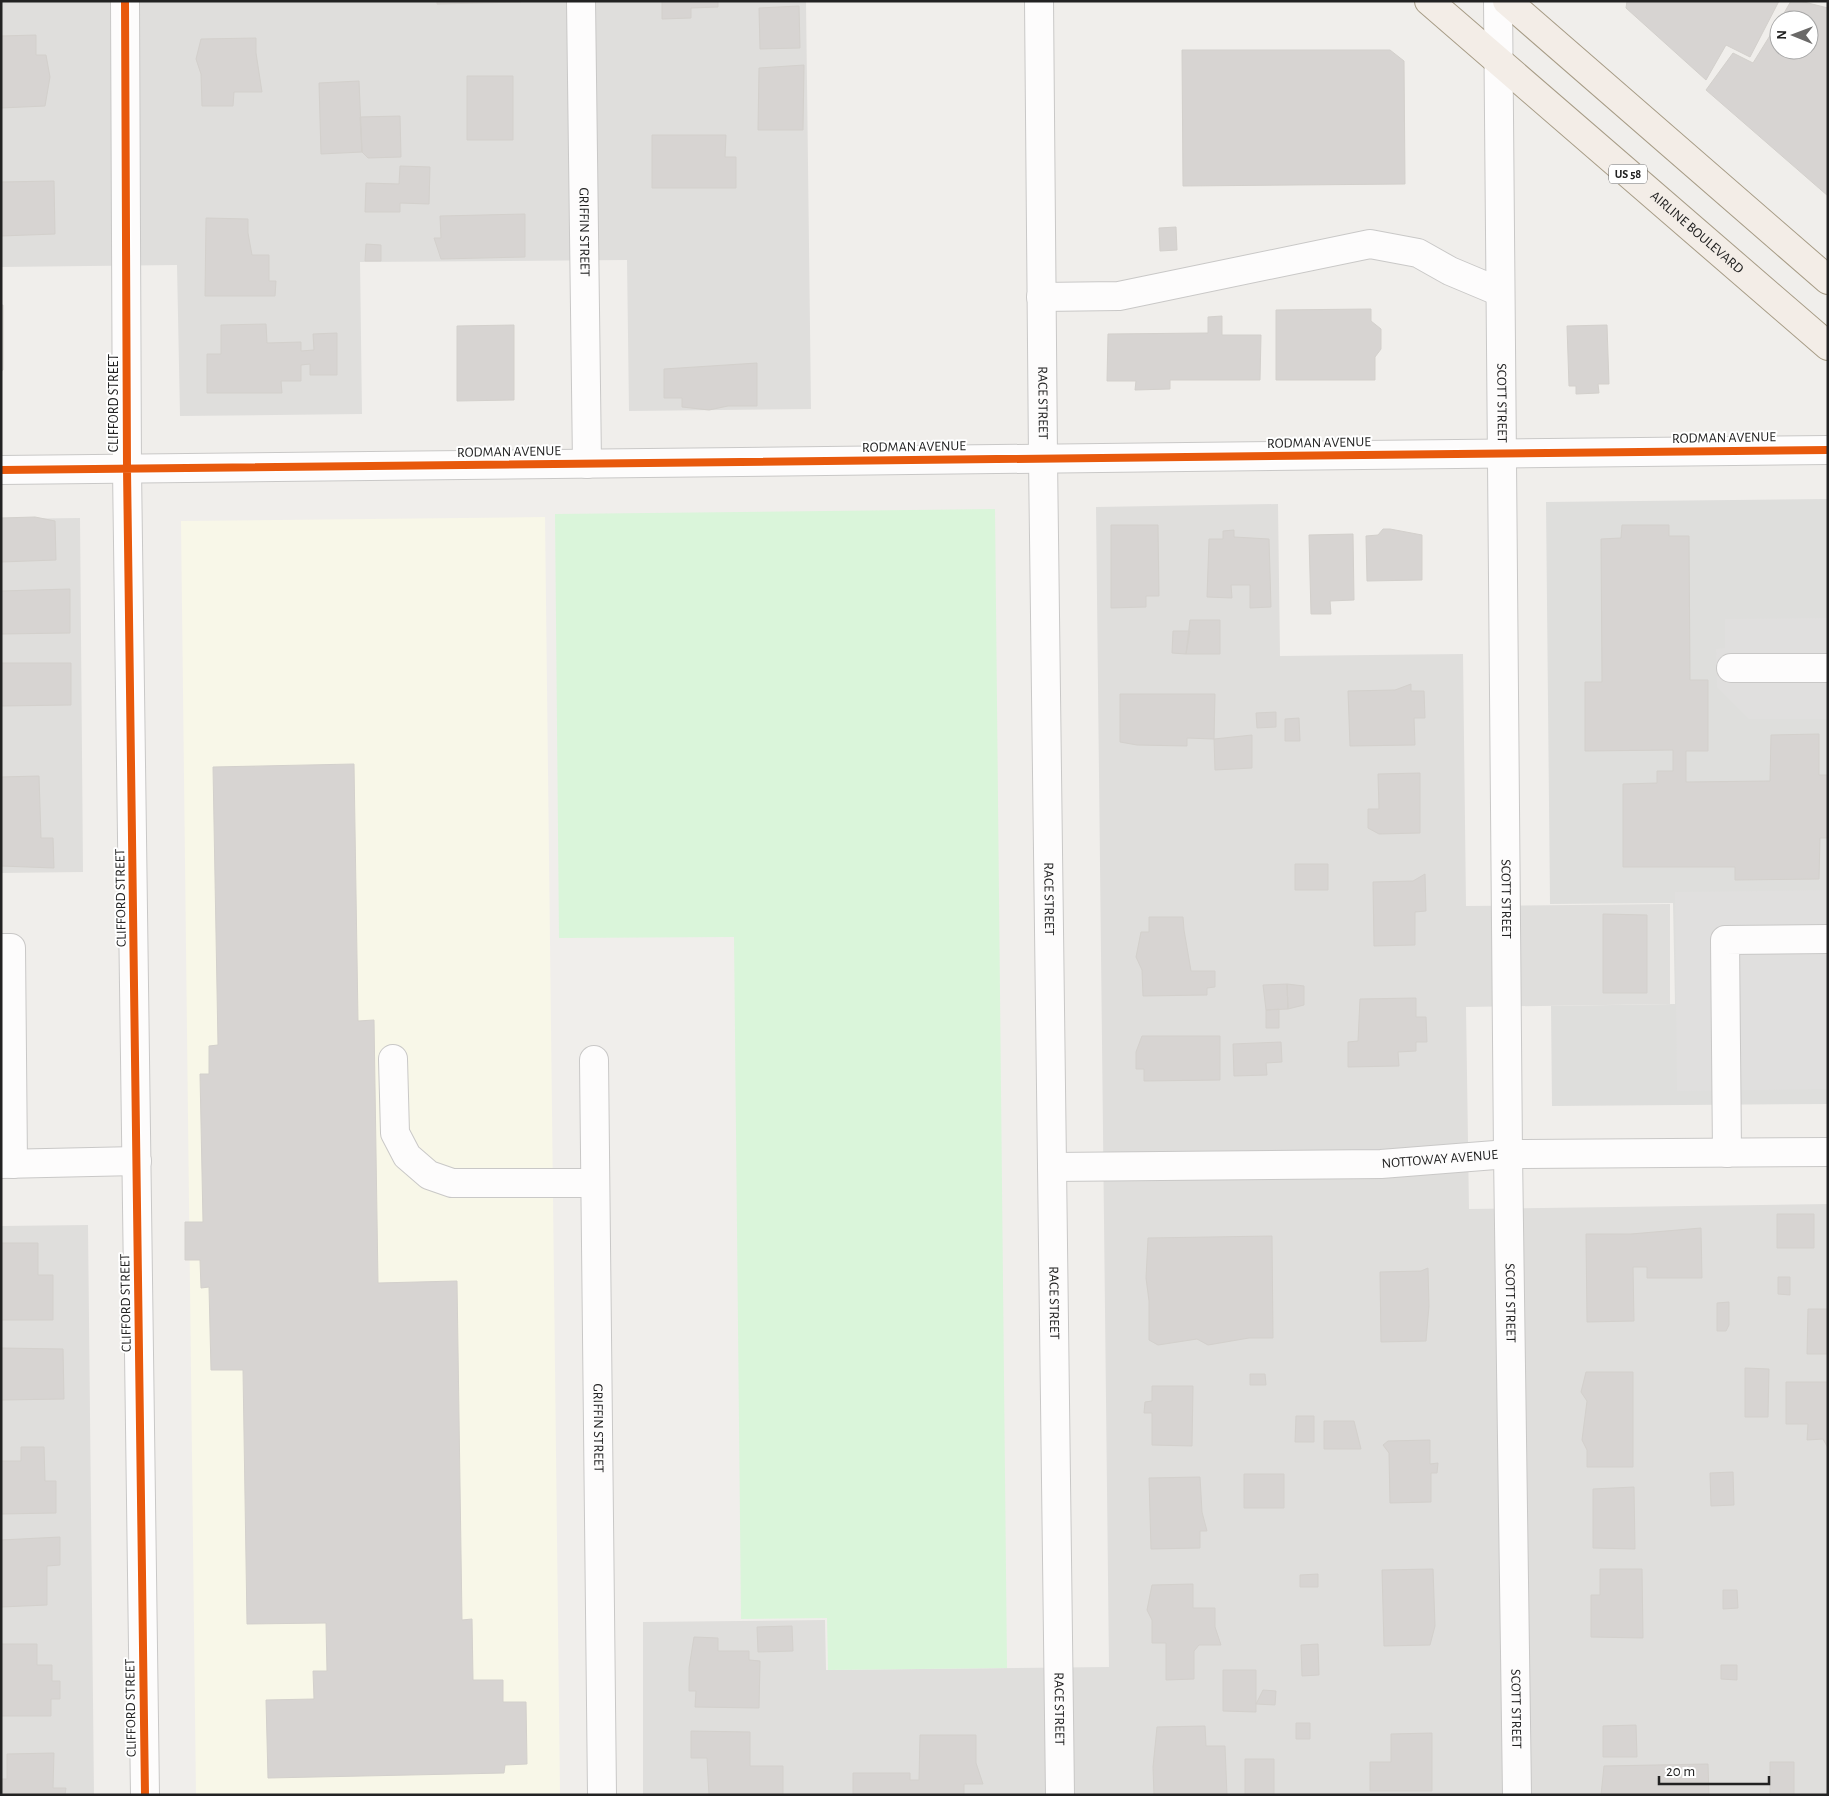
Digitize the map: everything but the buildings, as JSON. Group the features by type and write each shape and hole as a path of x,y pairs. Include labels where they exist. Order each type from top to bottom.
{"main road":[{"name":"AIRLINE BOULEVARD","path":"1429,1 1828,346"},
{"path":"1507,1 1828,280"}],"street":[{"name":"CLIFFORD STREET","path":"125,1 127,469 145,1795"},
{"name":"GRIFFIN STREET","path":"581,1 587,464"},
{"name":"RACE STREET","path":"1039,1 1060,1795"},
{"name":"SCOTT STREET","path":"1498,1 1508,1154 1517,1795"},
{"path":"1042,297 1119,296 1370,244 1418,253 1450,271 1500,292"},
{"name":"RODMAN AVENUE","path":"1,470 1828,450"},
{"path":"1731,668 1828,668"},
{"path":"1726,1153 1725,940 1828,939"},
{"path":"1,948 11,948 7,1164 137,1161"},
{"path":"392,1059 396,1133 407,1156 429,1175 452,1183 596,1183"},
{"name":"GRIFFIN STREET","path":"594,1060 602,1795"},
{"name":"NOTTOWAY AVENUE","path":"1052,1167 1381,1164 1508,1154 1828,1152"}],"shaded area":[{"path":"1,1 806,1 811,409 629,411 627,260 360,262 362,414 180,416 177,265 1,267"},
{"path":"1828,499 1828,1104 1552,1106 1551,1006 1675,1004 1673,903 1550,904 1546,502"},
{"path":"1278,504 1280,656 1463,654 1466,906 1670,904 1670,1004 1466,1007 1469,1209 1828,1204 1828,1795 643,1795 643,1622 825,1620 826,1670 1109,1667 1096,507"},
{"path":"545,517 560,1795 196,1795 181,521"},
{"path":"80,518 83,872 1,873 1,519"},
{"path":"1828,618 1828,719 1749,719 1717,687 1716,649 1725,648 1725,619"},
{"path":"1828,890 1828,1089 1677,1091 1675,892"},
{"path":"88,1225 94,1795 1,1795 1,1226"}],"green space":[{"path":"995,509 1007,1668 828,1670 827,1618 741,1619 734,937 559,938 555,514"}],"cycle path":[{"path":"125,1 127,469 145,1795"},
{"path":"1,470 1828,450"}]}
